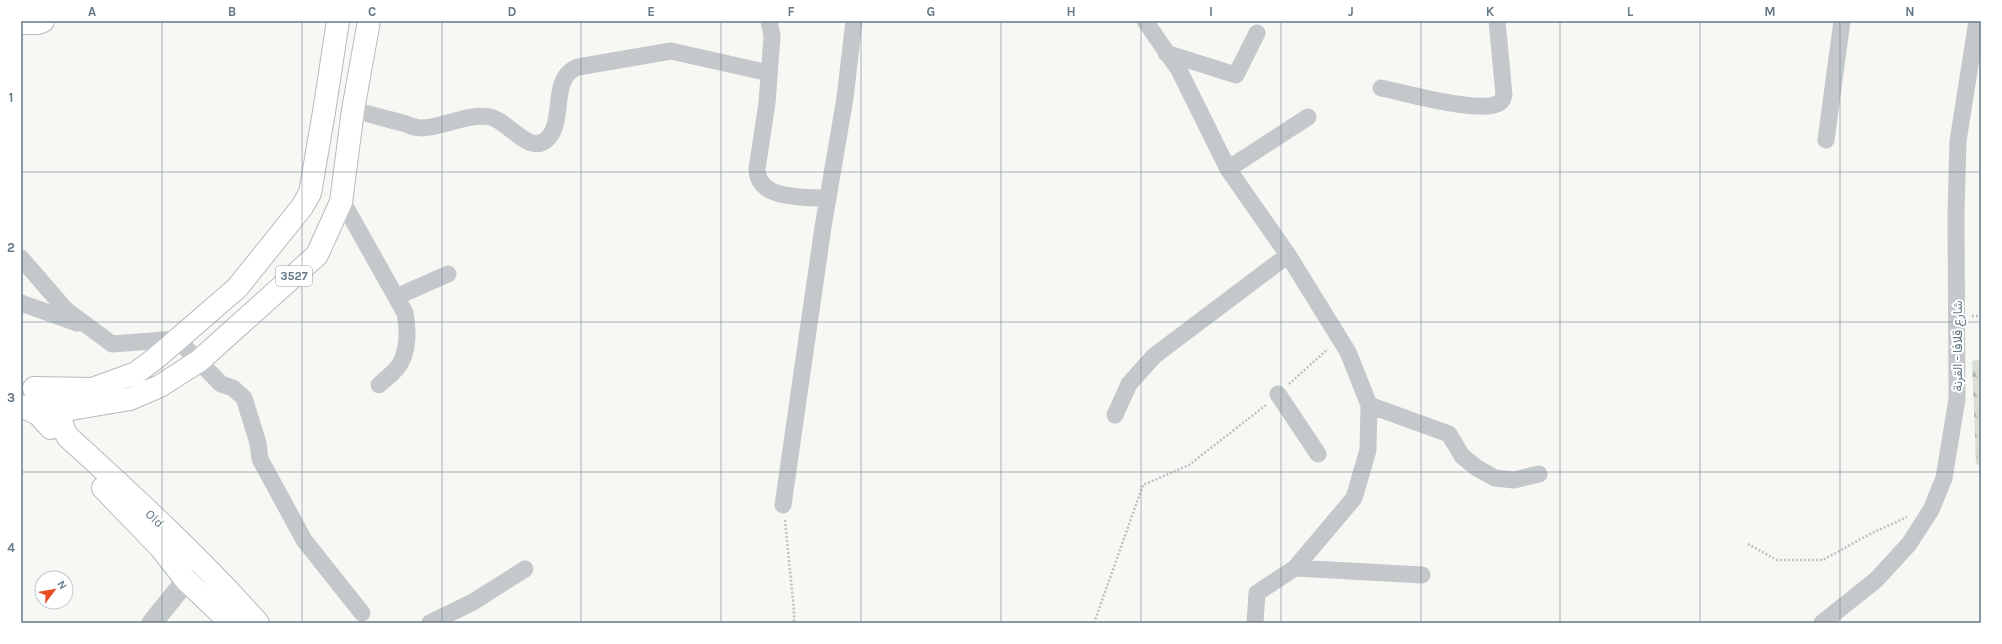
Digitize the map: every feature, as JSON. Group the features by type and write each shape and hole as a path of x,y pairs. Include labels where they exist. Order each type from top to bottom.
{"main road":[{"path":"21,23 38,23 42,21"},
{"name":"3527","path":"62,389 92,389 132,374 156,358 237,288 302,207 310,193 338,21"},
{"name":"3527","path":"44,411 130,399 160,386 199,361 317,255 341,199 353,110 369,21"},
{"path":"28,387 62,389"},
{"path":"28,387 44,411 62,389"},
{"name":"Old","path":"44,411 61,419 62,428 68,437 201,562 258,623"},
{"name":"Old","path":"44,411 91,475 160,547 186,580 231,623"}],"street":[{"path":"769,21 772,36 767,103 757,169 758,179 763,186 775,193 828,199"},
{"path":"783,505 828,199 845,98 854,21"},
{"path":"1145,21 1179,70 1228,168 1288,255 1348,352 1369,404 1368,450 1354,498 1295,568 1257,593 1255,623"},
{"path":"1381,88 1471,106 1498,104 1503,100 1504,94 1497,21"},
{"path":"1826,140 1842,21"},
{"name":"شارع قلافا - القرنة","path":"1822,623 1876,580 1910,544 1931,510 1944,478 1957,399 1956,213 1958,141 1976,21"},
{"path":"1166,52 1236,75 1256,33"},
{"path":"353,110 421,128 475,117 492,117 504,124 525,141 536,143 545,140 552,132 564,79 569,71 578,67 670,52 769,73"},
{"path":"1228,168 1308,117"},
{"path":"341,199 396,297 405,314 407,322 407,337 404,355 400,364 379,385"},
{"path":"1114,415 1129,384 1154,356 1288,255"},
{"path":"21,258 66,310 112,344 177,339 221,384 233,388 244,398 258,443 260,459 300,534 362,613"},
{"path":"396,297 448,274"},
{"path":"21,303 90,328"},
{"path":"1278,394 1318,454"},
{"path":"1369,404 1449,434 1462,456 1476,468 1495,478 1514,480 1539,474"},
{"path":"152,623 201,562"},
{"path":"1295,568 1422,575"},
{"path":"430,623 473,602 525,569"}],"path":[{"path":"1094,623 1144,486 1189,465 1278,394 1339,339"},
{"path":"783,505 794,623"},
{"path":"1748,544 1778,560 1823,560 1868,535 1908,516"}],"green space":[{"path":"1981,359 1981,466 1976,464 1972,361"}]}
